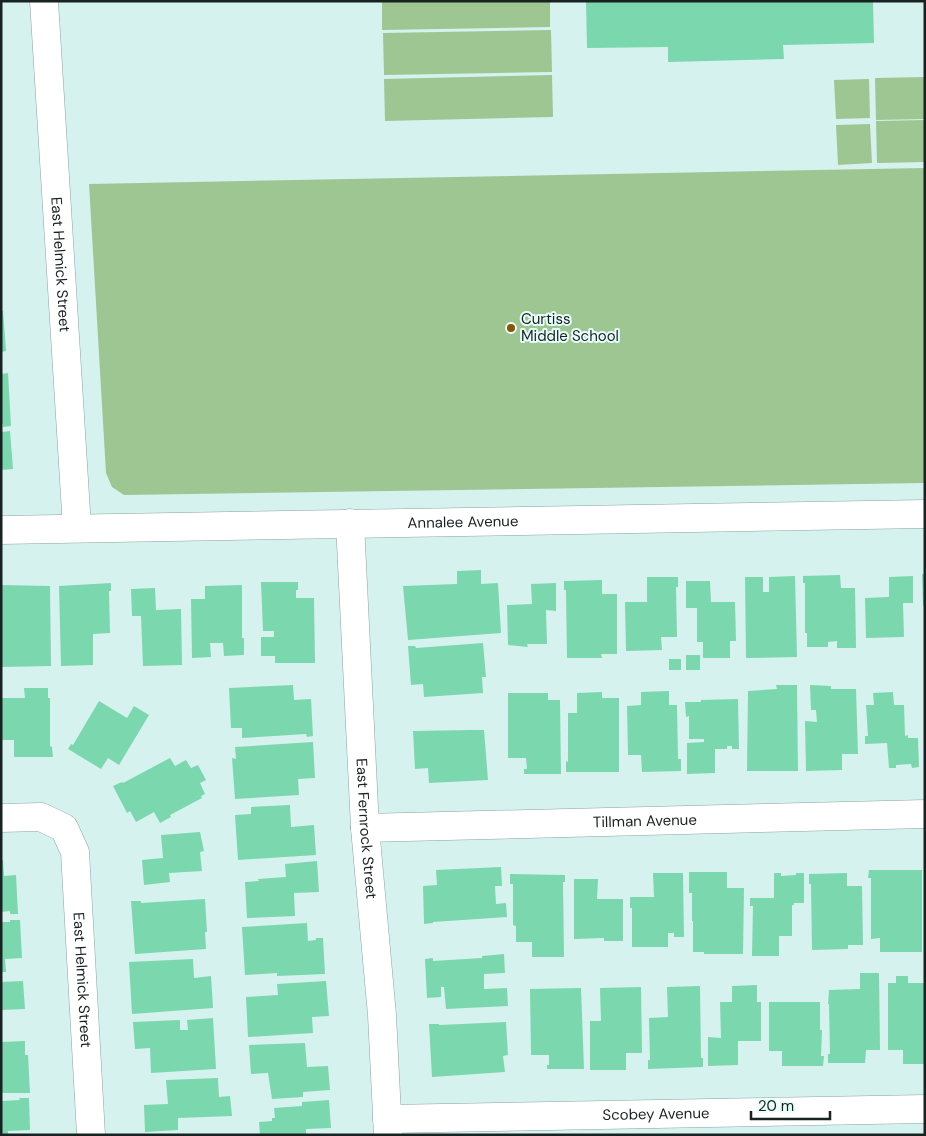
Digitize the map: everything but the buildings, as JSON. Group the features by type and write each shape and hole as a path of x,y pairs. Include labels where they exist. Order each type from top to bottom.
{"street":[{"name":"East Helmick Street","path":"44,1 77,528"},
{"name":"Annalee Avenue","path":"1,530 925,514"},
{"name":"East Fernrock Street","path":"350,523 365,828 382,1016 388,1127"},
{"name":"Tillman Avenue","path":"365,828 925,814"},
{"name":"East Helmick Street","path":"1,818 41,817 64,828 75,852 91,1135"},
{"name":"Scobey Avenue","path":"388,1127 925,1108"}],"green space":[{"path":"382,1 550,1 550,27 382,30"},
{"path":"551,30 552,72 384,75 383,33"},
{"path":"552,75 553,117 385,121 384,79"},
{"path":"925,77 925,119 876,120 875,78"},
{"path":"869,79 870,118 836,119 834,80"},
{"path":"925,120 925,162 877,163 876,121"},
{"path":"870,124 872,163 838,165 836,125"},
{"name":"Curtiss Middle School","path":"925,168 925,483 124,495 112,487 106,473 89,184"}],"place":[{"name":"Curtiss Middle School","path":"511,328"}]}
